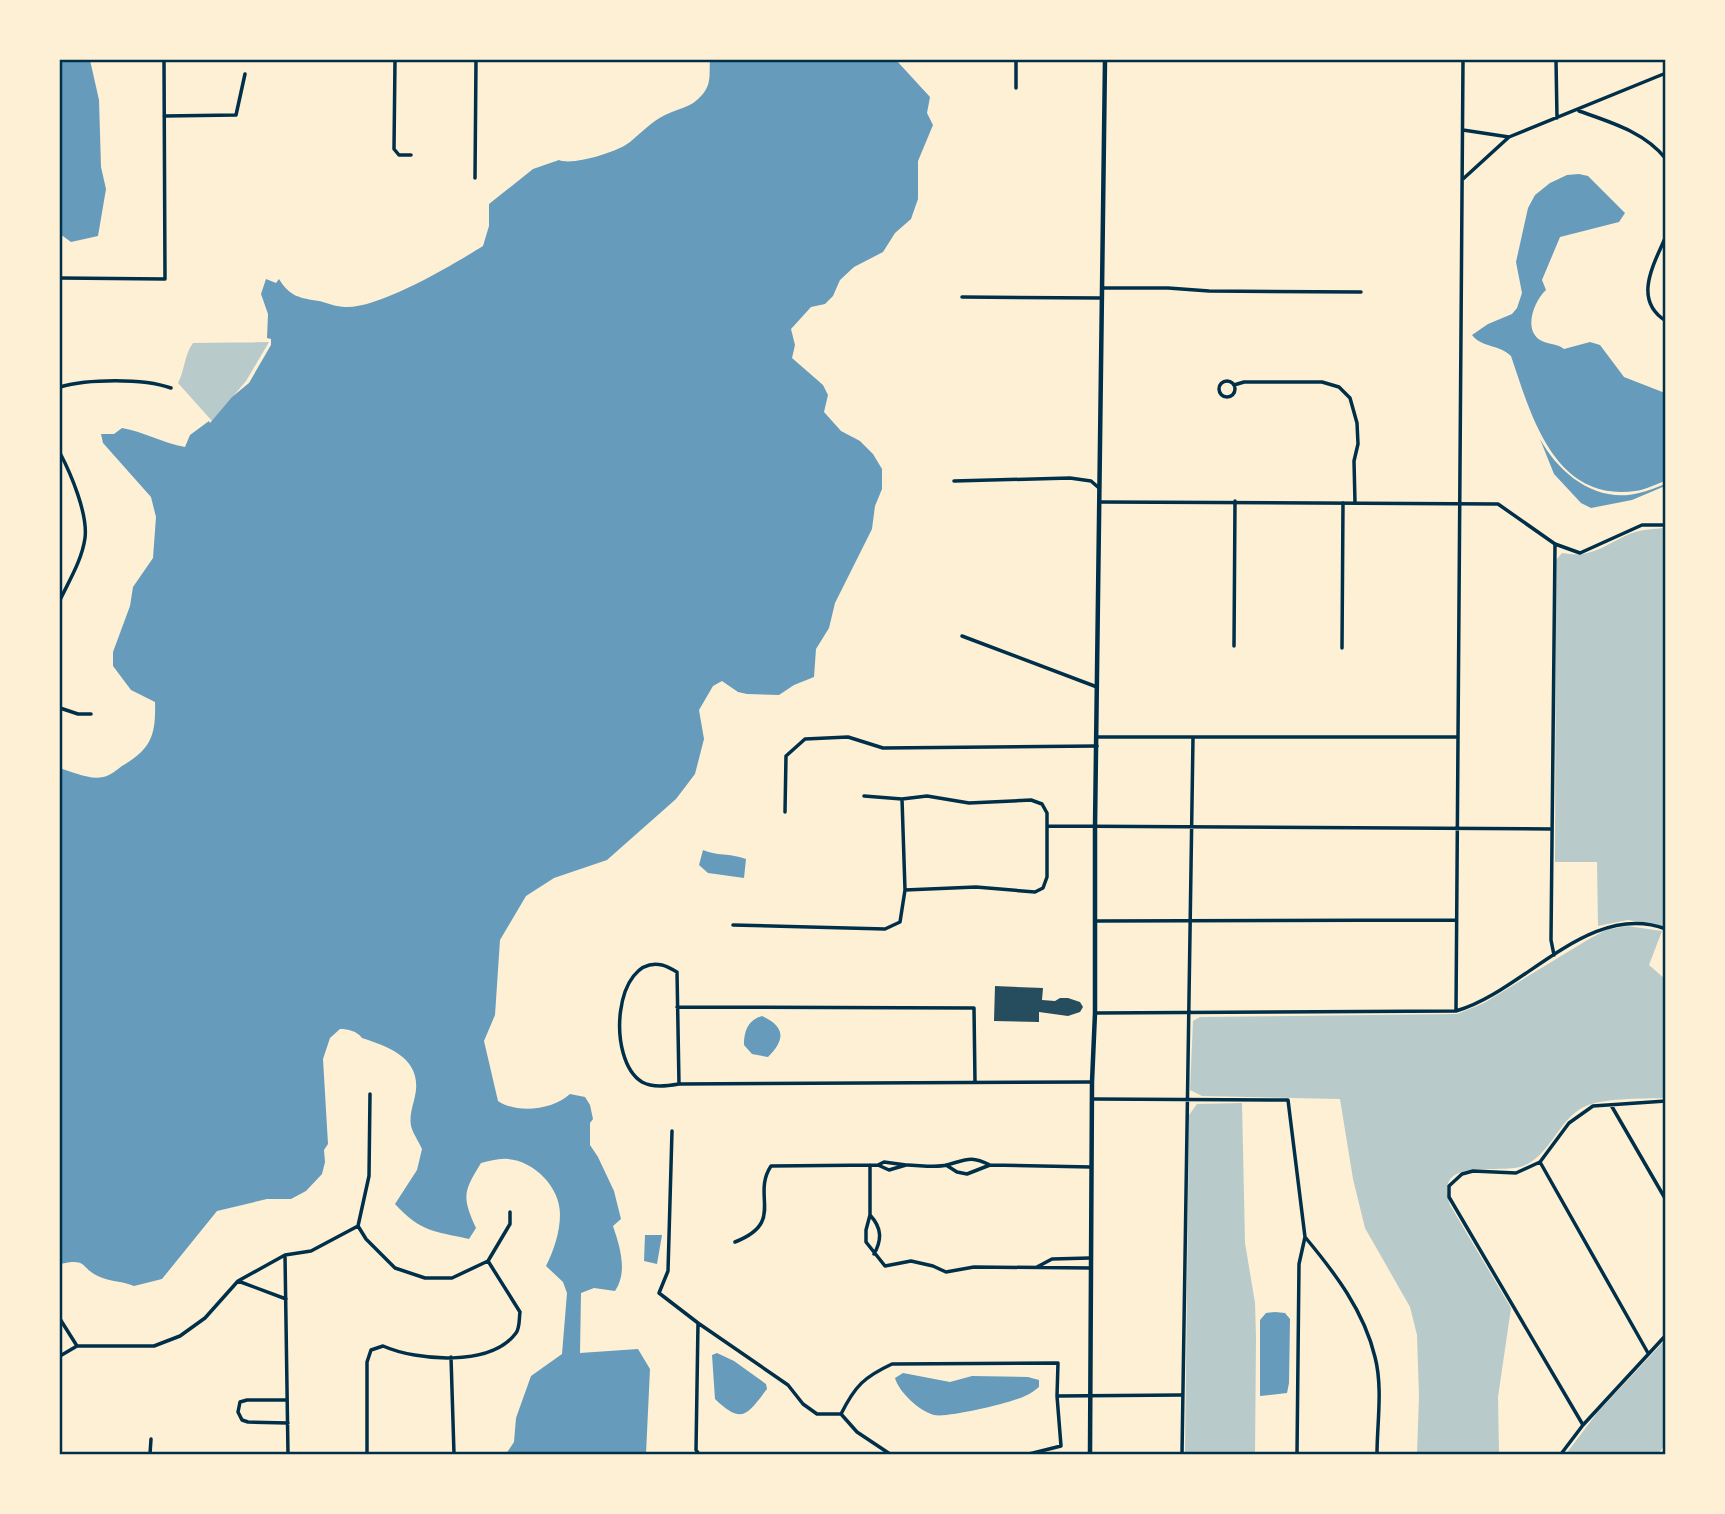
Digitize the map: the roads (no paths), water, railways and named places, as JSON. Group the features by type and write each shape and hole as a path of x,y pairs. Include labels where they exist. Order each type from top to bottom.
{"main road":[{"path":"1090,1454 1105,60"}],"street":[{"path":"60,278 165,279 164,60"},
{"path":"395,60 394,149 399,155 411,155"},
{"path":"475,178 476,60"},
{"path":"1016,60 1016,88"},
{"path":"1456,1011 1463,60"},
{"path":"1556,60 1557,118"},
{"path":"1463,179 1509,137 1665,73"},
{"path":"164,116 236,115 245,74"},
{"path":"1577,110 1641,136 1656,146 1665,159"},
{"path":"1463,130 1509,137"},
{"path":"1665,236 1646,284 1652,309 1665,321"},
{"path":"1103,288 1361,292"},
{"path":"962,297 1103,298"},
{"path":"60,387 79,381 157,383 171,388"},
{"path":"1229,381 1234,385 1235,392 1232,396 1224,397 1220,393 1219,388 1224,382 1229,381"},
{"path":"1234,385 1244,382 1322,382 1339,387 1350,398 1357,423 1355,503"},
{"path":"60,453 79,499 85,537 77,564 60,600"},
{"path":"954,481 1070,478 1091,481 1101,489"},
{"path":"1234,646 1235,501"},
{"path":"1100,502 1498,504 1555,544 1580,553 1642,525 1665,525"},
{"path":"1342,648 1343,503"},
{"path":"1554,955 1551,940 1555,544"},
{"path":"962,636 1097,687"},
{"path":"60,708 78,714 91,714"},
{"path":"785,812 786,756 805,738 848,737 883,748 1097,746"},
{"path":"1097,737 1458,737"},
{"path":"1182,1454 1193,738"},
{"path":"864,796 902,799 927,796 970,803 1031,800 1042,804 1047,813 1047,877 1043,888 1035,892 976,887 905,890"},
{"path":"733,925 885,929 900,922 905,890 902,799"},
{"path":"1048,826 1552,829"},
{"path":"1096,921 1456,920"},
{"path":"1095,1013 1456,1011 1472,1007 1554,955 1612,925 1631,922 1665,929"},
{"path":"679,1083 677,972 662,965 644,968 628,983 620,1010 618,1034 629,1070 643,1083 662,1087 679,1083 1092,1082"},
{"path":"677,1007 974,1008 975,1082"},
{"path":"370,1094 369,1176 358,1226 366,1239 395,1268 425,1278 452,1278 488,1261 510,1224 510,1212"},
{"path":"1092,1099 1288,1100 1305,1237 1299,1264 1297,1454"},
{"path":"1583,1425 1449,1197 1449,1186 1462,1174 1473,1171 1516,1173 1540,1162 1569,1124 1593,1106 1665,1101"},
{"path":"1610,1104 1665,1200"},
{"path":"672,1131 668,1271 659,1293 788,1385 803,1404 817,1414 841,1414 857,1432 890,1454"},
{"path":"735,1242 753,1235 762,1222 765,1174 771,1166 878,1165 889,1170 906,1165 946,1165 970,1158 990,1165"},
{"path":"1540,1162 1648,1353"},
{"path":"870,1165 870,1215 866,1242 874,1255 886,1266 911,1261 946,1272 974,1267 1091,1268"},
{"path":"946,1165 957,1172 967,1174 990,1165 1091,1167"},
{"path":"870,1215 877,1222 880,1233 880,1243 874,1255"},
{"path":"60,1356 77,1346 154,1346 180,1336 205,1318 238,1280 285,1255 311,1251 358,1226"},
{"path":"1305,1237 1349,1295 1364,1324 1376,1358 1377,1454"},
{"path":"285,1255 288,1454"},
{"path":"1035,1268 1052,1259 1091,1258"},
{"path":"368,1454 367,1362 371,1350 383,1346 400,1354 476,1356 501,1347 518,1331 520,1312 488,1261"},
{"path":"238,1280 286,1299"},
{"path":"60,1319 77,1346"},
{"path":"698,1323 696,1450 699,1454"},
{"path":"1561,1454 1583,1425 1665,1335"},
{"path":"451,1357 454,1454"},
{"path":"841,1414 853,1390 870,1374 892,1364 1058,1363 1057,1396 1061,1446 1029,1454"},
{"path":"1057,1396 1182,1395"},
{"path":"288,1400 247,1400 240,1402 237,1412 248,1422 288,1423"},
{"path":"150,1454 151,1439"}],"water":[{"path":"60,60 90,60 99,100 101,167 106,189 98,236 71,242 60,234"},
{"path":"710,60 896,60 930,97 927,113 933,125 918,161 918,199 911,219 895,233 883,252 854,267 840,280 833,296 825,304 811,307 791,329 795,345 792,358 823,385 828,395 824,412 841,431 860,441 873,454 882,469 882,489 875,506 872,529 835,603 829,628 816,649 814,677 779,695 738,692 722,681 713,686 699,710 704,739 695,774 676,799 607,860 554,878 526,896 500,940 495,1015 484,1041 498,1101 525,1109 554,1104 570,1094 585,1097 593,1119 590,1123 590,1145 614,1191 621,1219 613,1226 622,1259 619,1284 615,1291 594,1288 581,1293 580,1353 638,1349 650,1369 646,1454 506,1454 514,1442 516,1418 531,1376 562,1354 567,1293 563,1282 546,1266 559,1227 560,1214 556,1194 544,1177 527,1165 508,1159 494,1160 481,1163 468,1188 468,1209 476,1228 469,1239 437,1232 412,1220 395,1204 417,1170 422,1149 411,1125 416,1083 414,1073 402,1056 362,1038 355,1032 340,1029 330,1038 323,1059 328,1144 324,1150 322,1174 306,1191 291,1199 267,1199 217,1211 162,1279 134,1286 100,1277 80,1263 60,1264 60,768 92,777 110,774 140,754 153,733 155,714 155,702 131,690 113,666 113,652 130,606 133,587 153,558 156,517 151,497 103,443 101,434 114,434 122,428 185,447 190,435 209,421 210,423 232,397 249,383 271,345 271,339 267,338 268,314 261,294 266,279 276,283 279,279 287,290 301,297 345,307 377,301 416,284 483,246 489,226 489,204 533,169 559,160 584,160 616,150 660,118 694,103 707,87"},
{"path":"1567,175 1588,176 1625,213 1619,222 1560,237 1542,280 1546,290 1534,308 1532,330 1542,341 1564,349 1590,342 1600,345 1624,377 1665,393 1665,481 1635,491 1607,491 1584,483 1565,469 1538,428 1511,356 1472,335 1488,324 1512,314 1517,308 1522,293 1516,262 1528,208 1535,195 1550,183"},
{"path":"1540,439 1558,464 1594,490 1623,495 1665,486 1632,500 1591,508 1581,503 1554,474"},
{"path":"703,850 746,859 744,878 708,873 699,865"},
{"path":"762,1016 779,1029 780,1034 778,1045 768,1057 752,1054 744,1045 748,1027 753,1020"},
{"path":"645,1235 662,1235 657,1264 644,1261"},
{"path":"1266,1313 1285,1313 1290,1319 1289,1383 1287,1393 1260,1396 1260,1320"},
{"path":"717,1353 734,1361 766,1384 767,1389 744,1414 732,1412 715,1399 712,1355"},
{"path":"903,1373 950,1382 972,1376 1028,1377 1039,1380 1039,1387 1018,1399 994,1406 934,1415 905,1395 895,1378"}]}
